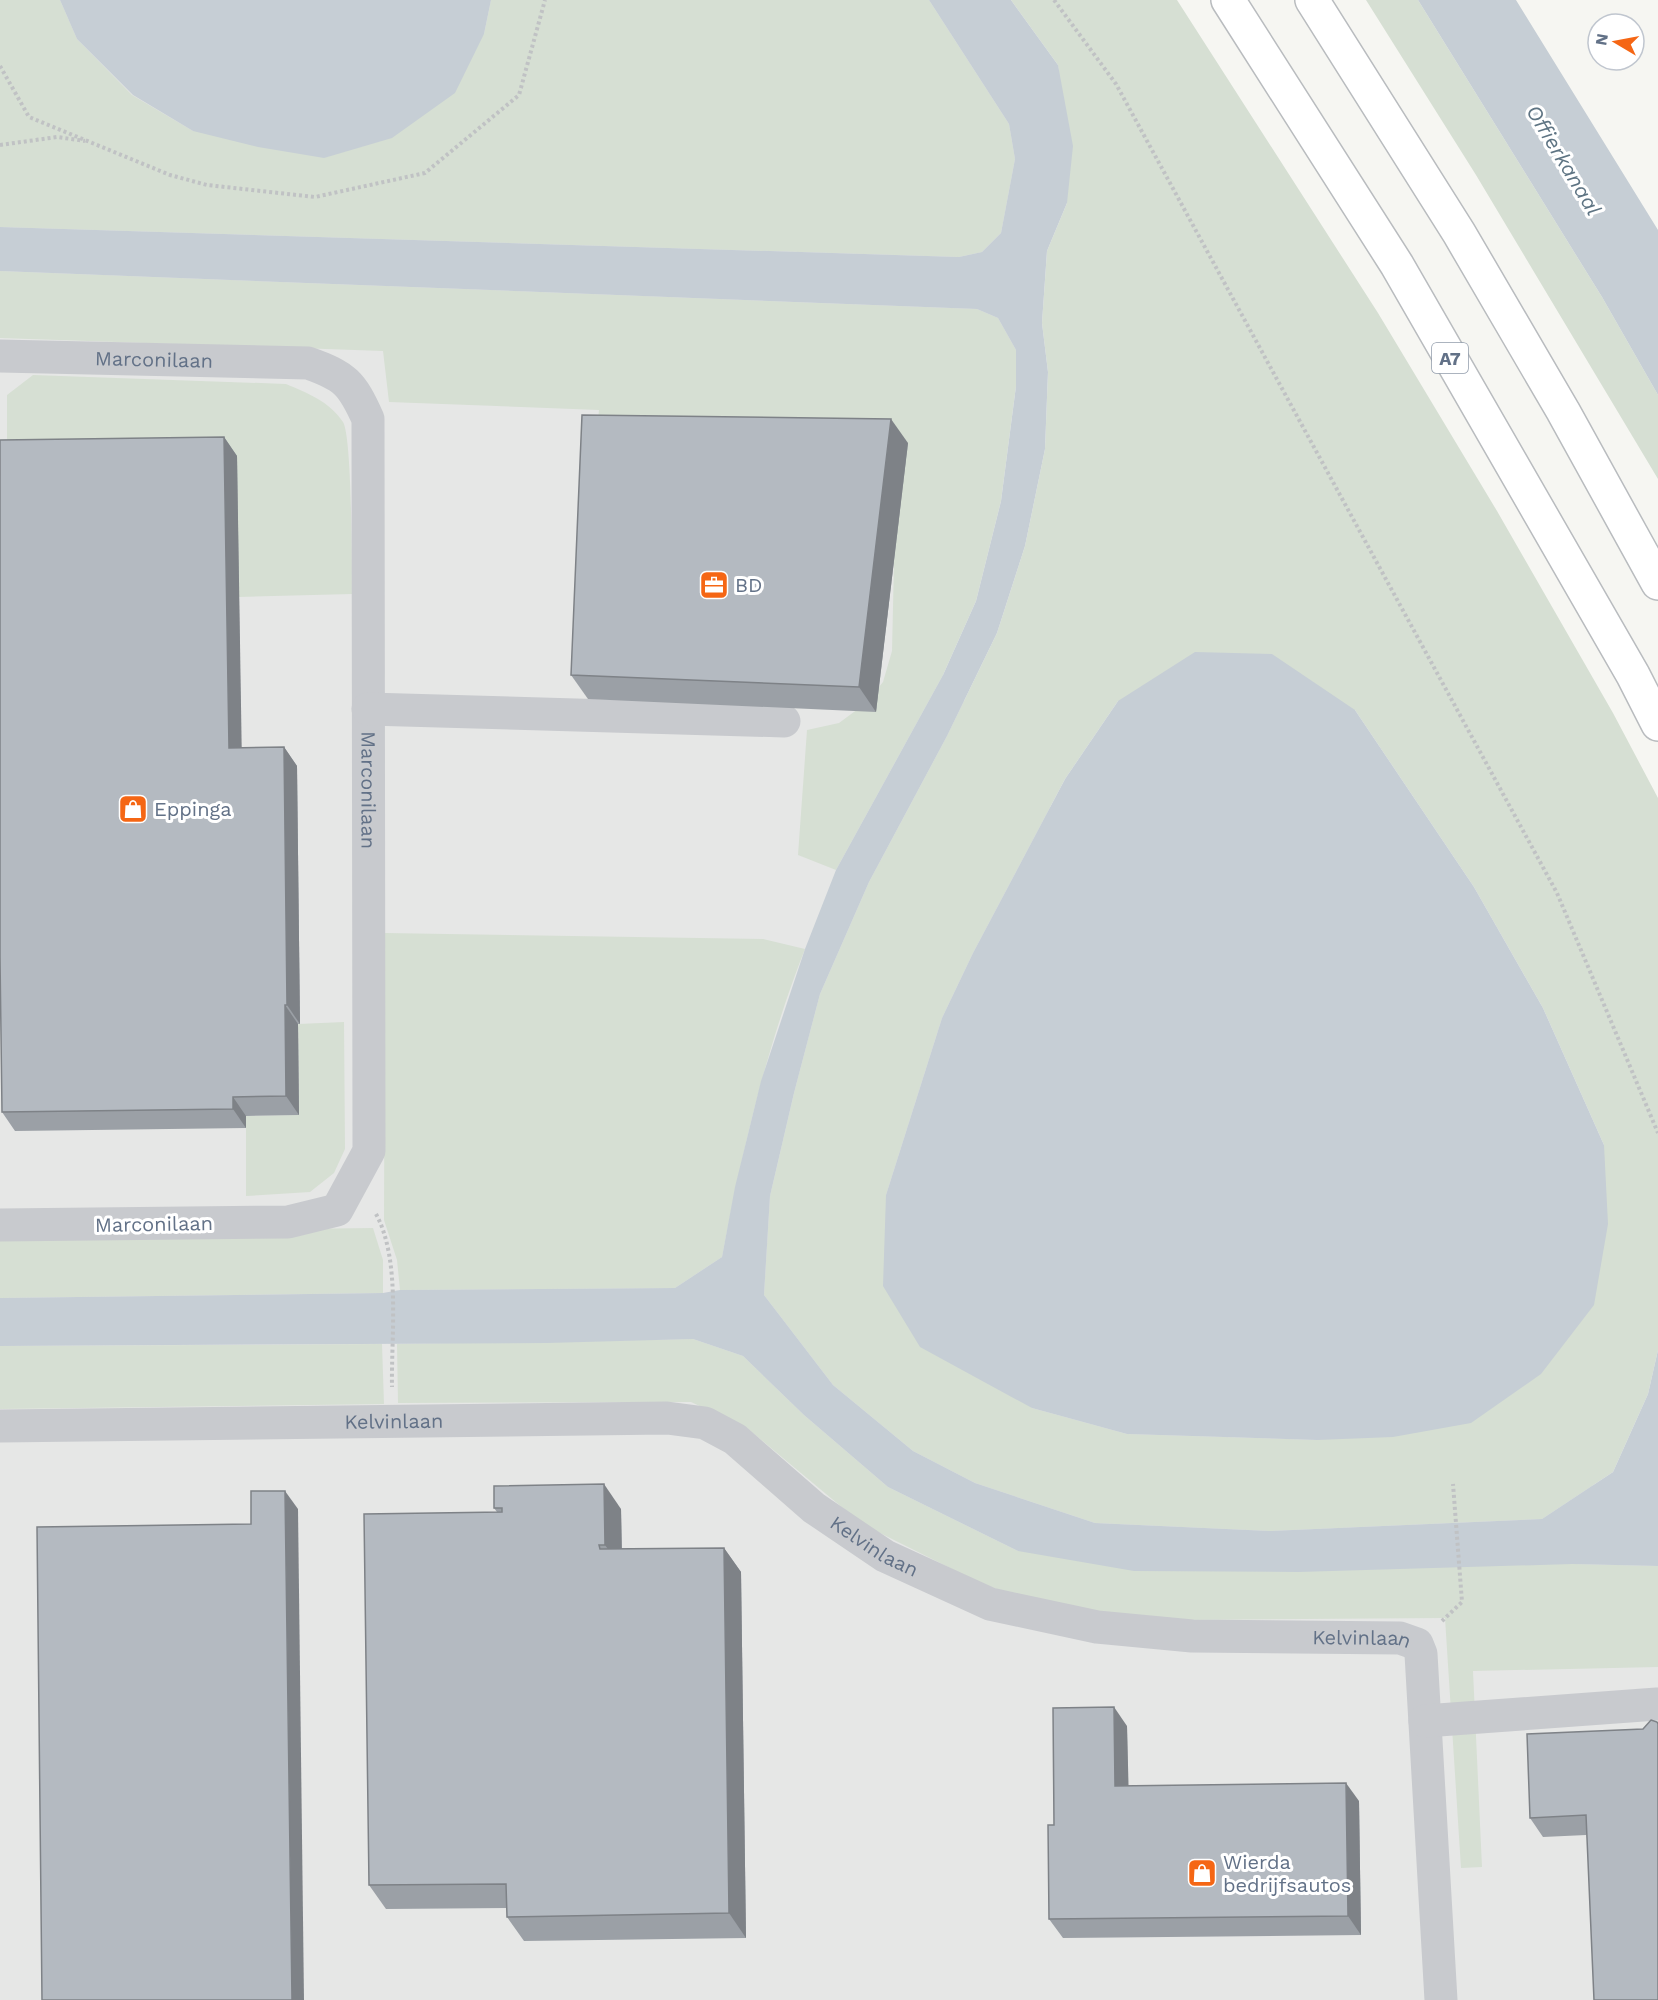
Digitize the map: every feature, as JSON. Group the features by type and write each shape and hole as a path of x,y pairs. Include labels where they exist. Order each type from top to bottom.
{"highway":[{"name":"A7","path":"1228,0 1397,265 1633,675 1658,724"},
{"path":"1312,0 1459,233 1563,411 1658,583"}],"street":[{"name":"Marconilaan","path":"0,356 308,363 338,374 358,395 368,418 369,1150 337,1210 288,1222 0,1225"},
{"path":"368,709 784,721"},
{"name":"Kelvinlaan","path":"0,1426 667,1418 705,1423 735,1439 814,1508 885,1556 990,1604 1097,1627 1192,1636 1400,1638 1417,1644 1421,1654 1440,2000"},
{"path":"1425,1721 1657,1704"}],"path":[{"path":"0,66 29,117 170,175 207,185 315,197 425,173 519,95 545,0"},
{"path":"1054,0 1116,84 1557,893 1658,1133"},
{"path":"0,146 57,137 94,142"},
{"path":"355,1177 382,1226 392,1281 391,1352"},
{"path":"1453,1484 1462,1602"}],"shaded area":[{"path":"0,0 973,0 1035,92 1016,386 943,675 1658,1567 1658,2000 0,2000"},
{"path":"0,0 60,0 77,39 132,95 193,131 484,34 491,0 929,0 1009,124 1015,159 1001,233 982,252 959,257 0,227"},
{"path":"1011,0 1177,0 1378,313 1497,511 1613,713 1658,798 1658,1350 1648,1394 1613,1472 1542,1519 1270,1531 1095,1523 975,1483 913,1451 833,1385 764,1295 770,1196 820,994 869,882 947,736 997,633 1025,546 1045,449 1048,372 1042,323 1047,251 1067,203 1058,65","holes":["1118,701 1355,710 1474,887 1543,1008 1604,1145 1317,1440 1127,1434 1032,1408 886,1195 942,1018 973,953 1065,779"]},
{"path":"1366,0 1418,0 1602,297 1658,395 1658,479 1476,175"},
{"path":"0,271 977,309 998,318 1016,350 1016,386 1001,501 976,601 943,675 836,870 798,855 807,730 839,723 866,703 883,682 892,651 896,475 597,431 599,410 389,402 383,351 0,338"},
{"path":"33,375 286,384 324,403 343,422 346,432 351,503 352,594 239,597 7,459 7,395"},
{"path":"385,933 763,939 805,949 778,1024 756,1101 722,1257 675,1288 400,1290 397,1260 384,1220"},
{"path":"344,1022 345,1149 334,1173 310,1192 246,1196 246,1116 299,1115 298,1024"},
{"path":"373,1228 383,1260 383,1293 0,1298 0,1233"},
{"path":"693,1339 743,1356 804,1415 888,1487 1018,1551 1658,1566 1658,1667 1473,1671 1482,1867 1461,1868 1445,1618 1188,1620 1103,1614 1036,1602 982,1584 862,1524 747,1428 691,1402 398,1403 397,1344"},
{"path":"382,1344 384,1404 0,1409 0,1346"}],"water":[{"path":"60,0 491,0 484,34 455,93 392,138 324,158 258,147 193,131 133,95 77,39"},
{"path":"929,0 1011,0 1058,65 1073,146 1067,203 1047,251 1042,323 1048,372 1045,449 1025,546 997,633 947,736 869,882 820,994 770,1196 764,1295 833,1385 913,1451 975,1483 1095,1523 1270,1531 1542,1519 1613,1472 1648,1394 1658,1350 1658,1566 1572,1564 1298,1572 1134,1571 1018,1551 888,1487 804,1415 743,1356 693,1339 547,1343 0,1346 0,1298 383,1293 400,1290 675,1288 722,1257 735,1187 761,1081 805,949 836,870 943,675 976,601 1001,501 1016,386 1016,350 998,318 977,309 0,271 0,227 959,257 982,252 1001,233 1015,159 1009,124"},
{"name":"Offierkanaal","path":"1418,0 1516,0 1658,230 1658,395 1602,297"},
{"path":"1195,652 1272,654 1355,710 1474,887 1543,1008 1604,1145 1608,1224 1594,1305 1541,1374 1471,1423 1393,1437 1317,1440 1127,1434 1032,1408 920,1347 883,1286 886,1195 942,1018 973,953 1065,779 1118,701"}],"building":[{"path":"582,415 891,419 859,687 571,675"},
{"path":"224,437 229,748 284,747 286,1096 233,1097 233,1109 2,1112 0,440"},
{"path":"604,1484 605,1545 599,1545 600,1549 724,1548 729,1913 507,1917 506,1884 369,1885 364,1514 502,1512 502,1508 494,1508 494,1486"},
{"path":"251,1491 285,1491 292,2000 42,2000 37,1527 251,1524"},
{"path":"1114,1707 1115,1786 1346,1783 1348,1916 1049,1919 1048,1825 1054,1825 1053,1708"},
{"path":"1651,1720 1658,1724 1658,2000 1594,2000 1586,1815 1530,1818 1527,1734 1643,1729"}],"place":[{"name":"BD","path":"714,585"},
{"name":"Eppinga","path":"133,809"},
{"name":"Wierda bedrijfsautos","path":"1202,1873"}]}
